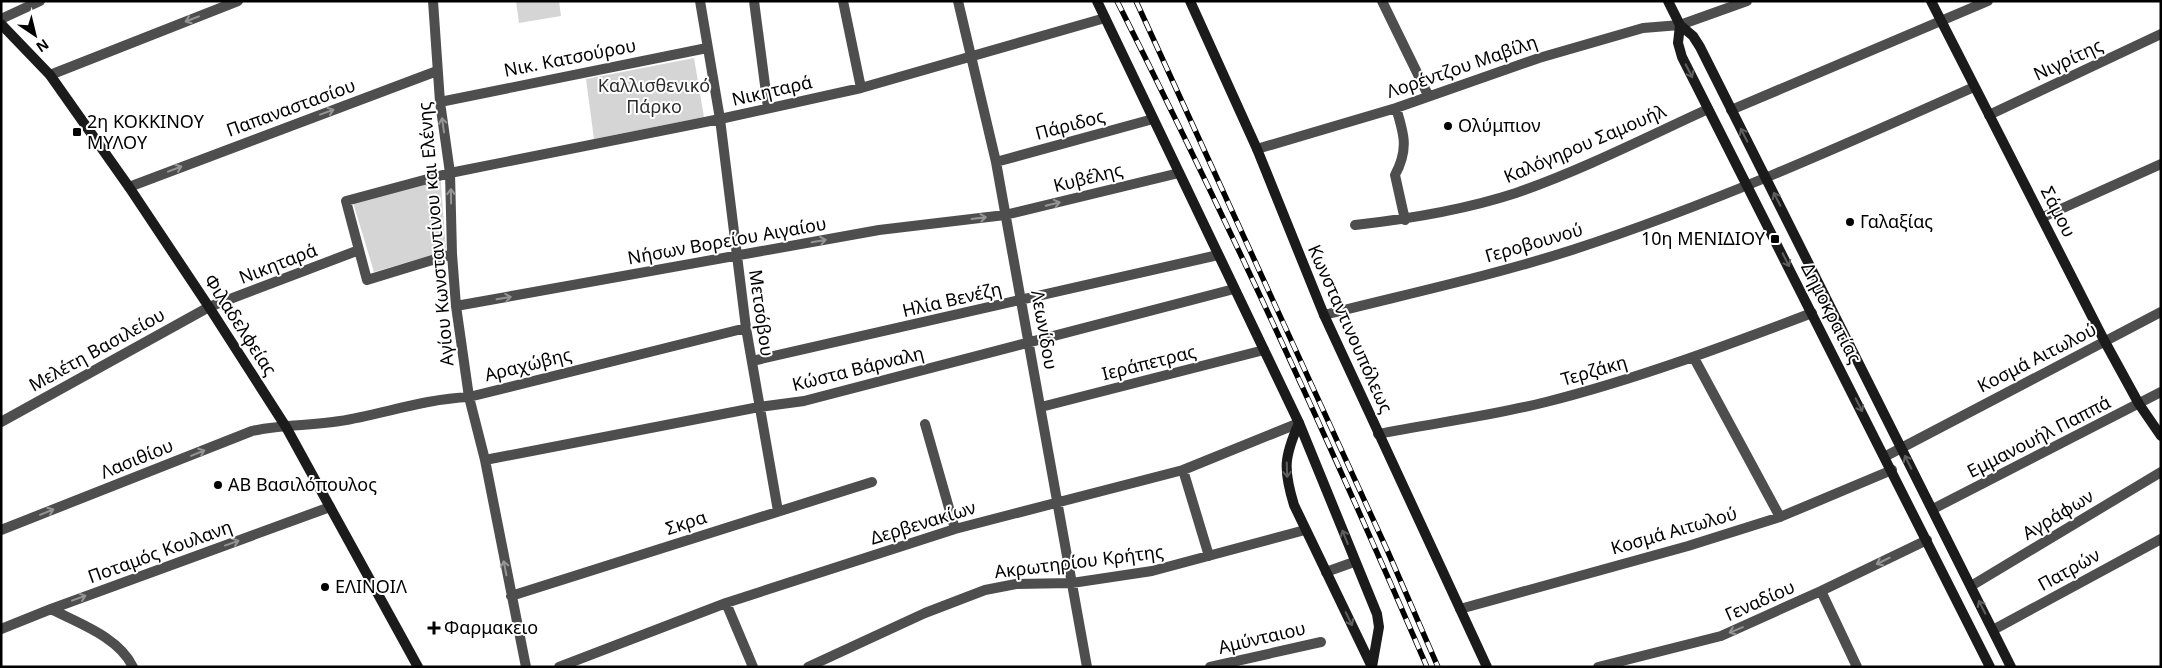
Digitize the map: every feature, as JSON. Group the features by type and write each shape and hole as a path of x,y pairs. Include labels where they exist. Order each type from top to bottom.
{"main road":[{"path":"1097,1 1299,423 1354,562 1377,614 1379,627 1372,667"},
{"name":"Κωνσταντινουπόλεως","path":"1190,1 1257,149 1324,315 1487,667"},
{"name":"Δημοκρατίας","path":"1668,1 1680,25 1693,36 1700,47 2011,667"},
{"name":"Σάμου","path":"1931,1 2043,217 2105,342 2139,404 2161,436"},
{"name":"Φιλαδελφείας","path":"1,24 50,75 129,186 286,426 416,666"},
{"name":"Δημοκρατίας","path":"1680,25 1678,43 1682,56 1886,456 1990,667"},
{"path":"1299,423 1287,451 1286,468 1292,498 1305,530 1372,667"}],"street":[{"path":"1,19 40,1"},
{"path":"50,75 238,1"},
{"name":"Αγίου Κωνσταντίνου και Ελένης","path":"433,1 440,102 450,173 452,254 456,306 469,397 485,460 526,667"},
{"name":"Μετσόβου","path":"700,1 720,119 746,328 778,511"},
{"path":"754,1 768,108"},
{"path":"843,1 861,88"},
{"name":"Λεωνίδου","path":"958,1 996,162 1023,301 1087,667"},
{"path":"1382,1 1428,95"},
{"name":"Λορέντζου Μαβίλη","path":"1257,149 1396,108 1428,95 1539,58 1643,28 1680,25 1746,1"},
{"path":"1731,110 1988,1"},
{"name":"Νικηταρά","path":"452,254 367,280 346,201 450,173 720,119 861,88 1105,18"},
{"name":"Νιγρίτης","path":"1989,115 2161,34"},
{"name":"Νικ. Κατσούρου","path":"440,102 707,48"},
{"name":"Παπαναστασίου","path":"129,186 437,71"},
{"path":"1748,185 1974,87"},
{"path":"1396,108 1405,136 1399,166 1395,175 1405,220"},
{"name":"Καλόγηρου Σαμουήλ","path":"1355,225 1405,220 1489,200 1538,185 1708,109"},
{"name":"Πάριδος","path":"996,162 1153,120"},
{"path":"2043,217 2161,164"},
{"name":"Κυβέλης","path":"1006,215 1179,173"},
{"name":"Γεροβουνού","path":"1324,315 1535,261 1609,238 1748,185"},
{"name":"Νήσων Βορείου Αιγαίου","path":"456,306 879,230 1006,215"},
{"name":"Νικηταρά","path":"209,307 359,250"},
{"name":"Ηλία Βενέζη","path":"752,361 1023,301 1218,255"},
{"name":"Κώστα Βάρναλη","path":"485,460 759,407 804,401 1234,289"},
{"name":"Μελέτη Βασιλείου","path":"1,422 209,307"},
{"name":"Τερζάκη","path":"1378,434 1545,402 1694,358 1812,312"},
{"name":"Κοσμά Αιτωλού","path":"1900,446 2161,312"},
{"name":"Αραχώβης","path":"286,426 342,420 442,398 469,397 746,328"},
{"name":"Ιεράπετρας","path":"1041,407 1264,350"},
{"path":"1694,358 1780,517"},
{"name":"Εμμανουήλ Παππά","path":"1933,509 2161,392"},
{"name":"Δερβενακίων","path":"559,667 726,603 955,529 1182,470 1299,423"},
{"path":"925,424 955,529"},
{"name":"Λασιθίου","path":"1,530 252,430 272,426 286,426"},
{"path":"1886,456 1900,446"},
{"path":"1182,470 1209,556"},
{"name":"Κοσμά Αιτωλού","path":"1460,609 1688,546 1780,517 1892,470"},
{"name":"Αγράφων","path":"1971,586 2161,472"},
{"name":"Σκρα","path":"511,596 872,482"},
{"name":"Ποταμός Κουλανη","path":"1,629 330,507"},
{"name":"Ακρωτηρίου Κρήτης","path":"808,667 925,613 986,590 1016,584 1072,583 1152,571 1305,530"},
{"name":"Πατρών","path":"1993,630 2161,539"},
{"name":"Γεναδίου","path":"1598,667 1721,636 1927,540"},
{"path":"1326,572 1354,562"},
{"path":"1821,591 1857,667"},
{"path":"726,603 753,667"},
{"path":"51,609 105,638 121,651 133,667"},
{"name":"Αμύνταιου","path":"1210,667 1322,642"}],"green space":[{"path":"516,1 559,1 561,16 519,23"},
{"name":"Καλλισθενικό Πάρκο","path":"694,58 704,117 594,139 586,79"},
{"path":"440,171 446,251 374,272 351,196"}],"railway":[{"path":"1117,1 1277,332 1427,667"},
{"path":"1136,1 1388,552 1438,667"}],"place":[{"name":"Ολύμπιον","path":"1448,126"},
{"name":"2η ΚΟΚΚΙΝΟΥ ΜΥΛΟΥ","path":"77,132"},
{"name":"Γαλαξίας","path":"1850,222"},
{"name":"10η ΜΕΝΙΔΙΟΥ","path":"1775,239"},
{"name":"ΑΒ Βασιλόπουλος","path":"218,485"},
{"name":"ΕΛΙΝΟΙΛ","path":"325,587"},
{"name":"Φαρμακειο","path":"434,628"}]}
